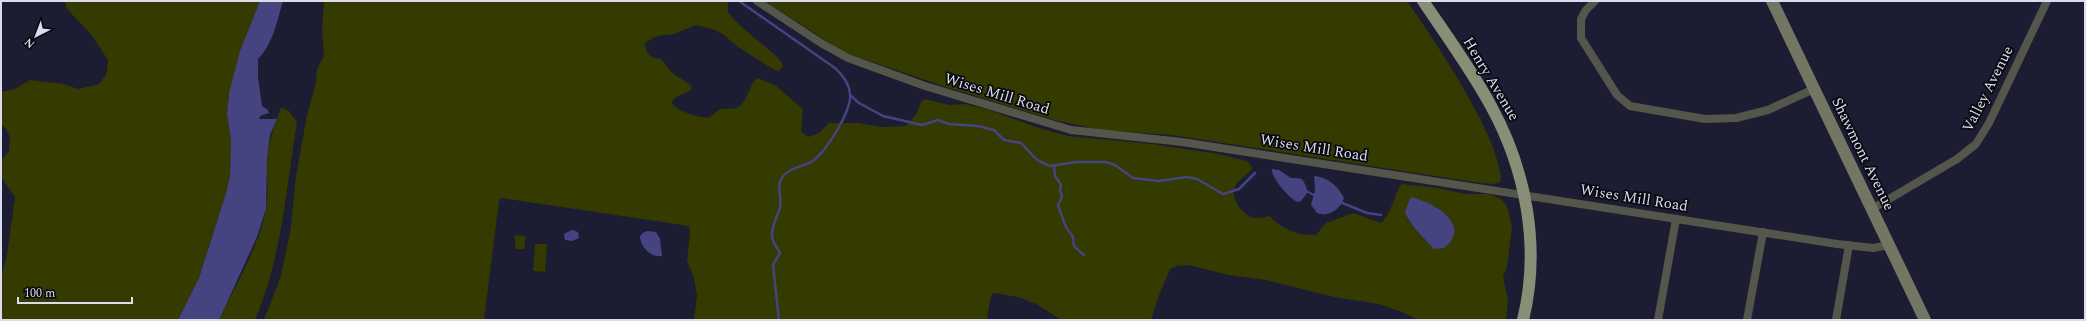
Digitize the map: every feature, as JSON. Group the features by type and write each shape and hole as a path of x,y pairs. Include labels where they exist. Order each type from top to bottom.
{"main road":[{"name":"Henry Avenue","path":"1423,1 1490,104 1513,154 1525,195 1529,228 1530,261 1528,292 1523,320"}],"street":[{"name":"Wises Mill Road","path":"757,1 832,50 854,60 925,86 1071,130 1182,142 1849,245 1873,248 1889,245"},
{"name":"Shawmont Avenue","path":"1772,1 1925,320"},
{"name":"Valley Avenue","path":"1872,209 1957,160 1976,144 1990,123 2047,1"},
{"path":"1594,2 1586,10 1581,19 1581,38 1617,95 1630,106 1705,119 1736,118 1768,110 1814,89"},
{"path":"1658,320 1676,219"},
{"path":"1747,320 1762,232"},
{"path":"1836,320 1849,245"}],"green space":[{"path":"65,1 260,1 248,32 229,93 227,114 231,141 230,176 226,193 199,278 178,320 1,320 1,277 7,255 15,197 1,177 1,161 9,151 10,137 6,129 1,124 1,92 15,89 30,80 64,84 78,89 99,84 106,75 108,60 91,34 67,9"},
{"path":"324,1 728,1 728,12 741,26 775,55 781,61 783,66 779,71 776,71 738,47 716,30 696,25 674,34 657,36 646,42 645,45 648,54 654,58 661,59 671,72 692,86 690,91 676,97 671,102 678,109 694,115 709,118 719,110 739,107 753,82 757,78 775,85 803,109 801,131 808,137 819,133 829,123 858,123 882,127 906,126 916,114 921,102 925,99 949,105 965,104 989,110 1039,128 1068,136 1152,144 1218,154 1247,161 1252,167 1252,169 1236,185 1234,190 1236,201 1242,211 1251,217 1256,218 1269,216 1280,225 1291,231 1309,235 1316,235 1326,223 1353,213 1381,223 1385,219 1402,184 1438,188 1465,194 1489,194 1501,199 1507,206 1512,227 1507,267 1503,276 1508,300 1506,320 1419,320 1379,304 1334,297 1266,280 1229,275 1188,265 1177,266 1170,269 1159,295 1151,320 1062,320 1036,304 1018,297 993,293 991,296 987,320 694,320 697,296 694,278 687,261 690,232 689,226 501,198 499,201 484,320 264,320 281,276 291,227 296,176 307,115 316,83 317,70 324,55 322,32","holes":["1433,207 1448,216 1454,226 1453,235 1447,243 1435,249 1419,234 1407,218"]},
{"path":"765,1 1407,1 1448,63 1478,115 1490,140 1498,162 1501,181 1495,184 1480,183 1172,135 1101,130 1054,120 946,87 852,55 836,47"},
{"path":"281,107 289,111 297,122 282,223 271,272 255,320 219,320 259,236 266,208 269,146"},
{"path":"515,235 525,236 525,249 515,249"},
{"path":"535,244 547,244 545,272 533,271"}],"shaded area":[{"path":"260,1 283,1 271,39 258,59 258,77 262,106 268,110 269,113 260,116 259,119 277,119 270,135 267,158 266,209 257,237 219,320 178,320 199,278 226,193 230,176 231,141 227,114 229,93 240,51"},
{"path":"1272,169 1279,170 1291,178 1298,178 1302,180 1308,192 1301,201 1298,202 1286,193 1274,177"},
{"path":"1314,176 1328,180 1339,190 1344,198 1340,206 1334,212 1325,214 1317,213 1311,205 1315,190"},
{"path":"1411,197 1439,209 1453,223 1455,231 1452,239 1444,248 1434,249 1409,221 1405,211"},
{"path":"572,230 578,232 579,238 572,241 565,240 564,234"},
{"path":"644,232 656,232 660,239 662,256 654,255 644,248 640,240 640,236"}],"waterway":[{"path":"739,1 841,73 848,86 850,94 850,101 843,119 832,139 825,148 814,160 787,172 781,179 779,187 780,207 772,231 773,242 780,253 773,265 779,320"},
{"path":"850,95 859,103 883,116 922,125 938,120 949,124 978,126 994,130 1004,140 1021,143 1037,160 1050,166 1076,162 1106,162 1115,165 1133,178 1159,181 1187,177 1197,179 1223,194 1239,189 1255,173"},
{"path":"1054,166 1055,176 1061,185 1060,190 1062,197 1058,205 1060,211 1066,227 1073,237 1074,246 1084,255"},
{"path":"1306,191 1316,196"},
{"path":"1340,202 1367,213 1381,215"}]}
